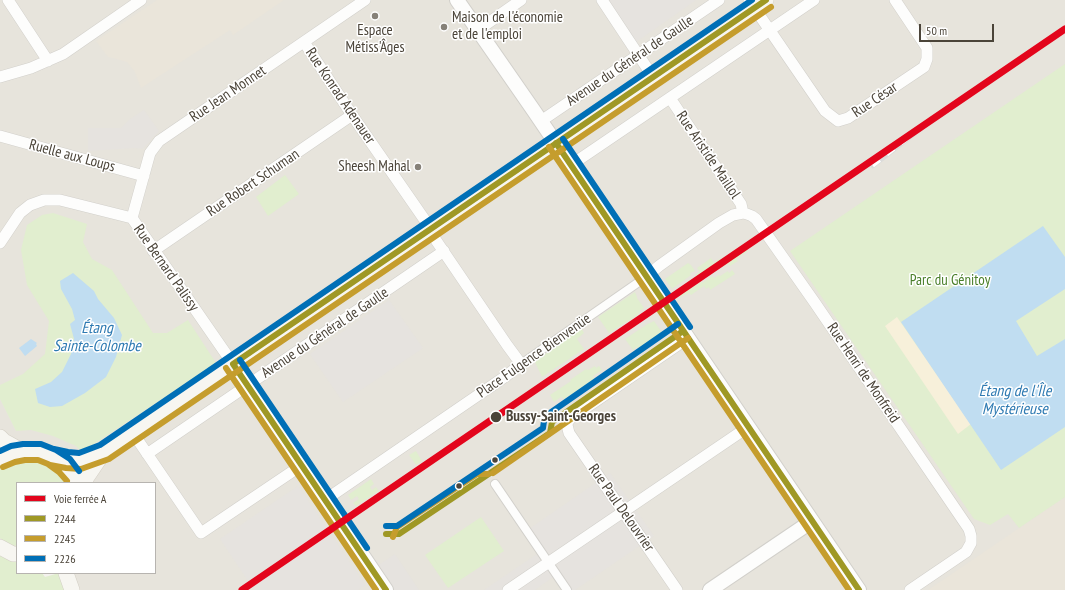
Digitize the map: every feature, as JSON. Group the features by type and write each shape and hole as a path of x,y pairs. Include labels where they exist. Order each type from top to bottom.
{"main road":[{"name":"Avenue du Général de Gaulle","path":"24,452 39,452 52,457 80,461 104,452 653,77 757,2"},
{"path":"0,437 4,441 24,452"},
{"path":"0,460 13,454 24,452"},
{"name":"Avenue du Général de Gaulle","path":"84,482 104,452"},
{"path":"52,457 65,466 76,482"},
{"path":"0,547 13,554 16,554"},
{"path":"59,574 69,582"}],"street":[{"path":"8,0 48,61"},
{"path":"0,77 31,68 63,54 140,0"},
{"name":"Rue Jean Monnet","path":"132,218 150,153 159,141 365,0"},
{"path":"457,0 571,165 859,590"},
{"path":"478,30 521,0"},
{"path":"602,0 653,77"},
{"name":"Avenue du Général de Gaulle","path":"541,121 719,0"},
{"path":"571,165 814,0"},
{"name":"Rue César","path":"757,2 770,30 825,111 838,121 848,118 924,67 927,59 927,48 895,0"},
{"name":"Rue Konrad Adenauer","path":"304,42 521,364"},
{"name":"Rue Aristide Maillol","path":"670,98 741,204 743,213"},
{"name":"Rue Robert Schuman","path":"153,251 352,115"},
{"name":"Ruelle aux Loups","path":"0,136 144,176"},
{"name":"Rue Bernard Palissy","path":"2,237 20,213 30,205 44,200 60,200 132,218 153,251 233,364"},
{"name":"Place Fulgence Bienvenüe","path":"325,500 506,376 720,223 734,215 743,213"},
{"name":"Rue Henri de Monfreid","path":"743,213 750,214 756,219 969,529 971,543 966,552 910,590"},
{"name":"Avenue du Général de Gaulle","path":"147,454 444,251"},
{"name":"Rue Paul Delouvrier","path":"677,590 569,433 567,425 571,418 688,338"},
{"path":"233,364 386,590"},
{"path":"508,590 748,427"},
{"path":"133,433 201,533 302,465"},
{"path":"495,484 567,590"},
{"path":"710,590 812,521"}],"shaded area":[{"path":"0,0 1065,0 1065,590 67,590 59,574 156,574 156,482 16,482 16,557 0,553"},
{"path":"157,0 284,0 233,35 230,30 141,88 135,72 127,62 108,57 96,41"},
{"path":"607,0 696,0 636,42"},
{"path":"144,110 159,131 143,149 134,148 88,151 88,128 121,128 130,119"},
{"path":"389,300 423,348 343,402 310,354"},
{"path":"610,473 654,536 575,590 570,590 529,529"},
{"path":"298,486 365,585 358,590 254,590 220,539"},
{"path":"1065,497 1065,590 928,590"},
{"path":"395,554 419,590 392,590 376,567"},
{"path":"537,554 553,577 535,590 484,590"}],"green space":[{"name":"Parc du Génitoy","path":"1065,64 1065,497 1019,528 1008,514 990,525 974,519 790,251"},
{"path":"285,175 299,194 268,216 256,197"},
{"path":"53,213 87,224 83,242 92,259 112,270 153,333 167,333 188,320 216,363 82,452 76,446 53,436 31,430 16,431 0,399 0,385 23,374 45,354 49,321 27,285 21,250 27,225 42,215"},
{"path":"746,248 748,251 736,259 738,261 730,266 728,264 715,271 713,269 697,278 695,275 700,272 697,268 711,258 714,263 719,259 720,260 728,255 729,256 737,251 739,253"},
{"path":"688,263 695,271 690,273 691,275 672,289 665,279"},
{"path":"732,270 735,274 710,290 709,287 706,289 704,286 691,295 689,293 681,297 679,294 688,287 689,288 695,284 696,285 701,281 702,283 712,276 714,278 728,271 729,273"},
{"path":"635,292 644,308 638,315 609,333 598,317"},
{"path":"654,321 663,334 639,350 637,347 633,350 625,339"},
{"path":"581,328 584,333 577,339 584,349 542,377 535,362"},
{"path":"595,366 596,368 599,366 602,370 593,376 595,380 571,397 570,395 564,399 561,397 554,402 550,395 586,369 588,370"},
{"path":"416,451 422,461 416,465 409,455"},
{"path":"36,457 57,466 70,482 16,482 16,546 11,545 0,538 0,468 15,459"},
{"path":"371,479 374,484 370,487 372,490 376,487 379,491 356,506 353,503 359,499 357,496 351,500 348,495"},
{"path":"481,517 504,551 448,588 425,555"},
{"path":"0,553 16,557 16,574 43,574 45,577 59,574 67,590 0,590"}],"sand":[{"path":"897,317 971,424 958,434 885,326"}],"water":[{"name":"Étang de l'Île Mystérieuse","path":"1043,226 1065,257 1065,289 1016,321 1037,356 1065,339 1065,427 1001,470 901,322"},
{"name":"Étang Sainte-Colombe","path":"73,273 94,291 98,299 114,318 122,335 116,357 106,377 85,393 62,406 50,407 38,403 35,389 51,382 62,372 71,354 74,339 70,324 75,320 72,309 61,289 60,281"},
{"path":"31,339 37,343 37,346 25,356 19,348"}],"railway":[{"path":"873,166 932,120"}],"rail line":[{"name":"A","path":"242,590 1065,29"}],"transit line":[{"name":"2226","path":"54,449 79,453 100,445 752,0"},
{"name":"2244","path":"233,364 766,0"},
{"name":"2245","path":"50,465 81,469 109,459 771,7"},
{"name":"2226","path":"563,139 690,327"},
{"name":"2244","path":"556,143 859,590"},
{"name":"2245","path":"549,147 849,590"},
{"name":"2226","path":"547,415 678,324"},
{"name":"2244","path":"552,422 683,331"},
{"name":"2245","path":"493,473 688,338"},
{"name":"2226","path":"240,360 367,548"},
{"name":"2244","path":"233,364 386,590"},
{"name":"2245","path":"226,368 376,590"},
{"name":"2226","path":"386,526 397,526 543,428 544,421"},
{"name":"2244","path":"386,534 399,534 550,433 552,422"},
{"name":"2226","path":"0,451 11,446 41,444 56,450 70,459 79,471"},
{"name":"2245","path":"3,467 15,462 38,460 48,464 59,472 67,481"},
{"name":"2245","path":"393,537 397,527 477,474 488,474"}],"place":[{"name":"Espace Métiss'Âges","path":"375,16"},
{"name":"Maison de l'économie et de l'emploi","path":"444,27"},
{"name":"Sheesh Mahal","path":"418,167"},
{"name":"Bussy-Saint-Georges","path":"496,417"}]}
